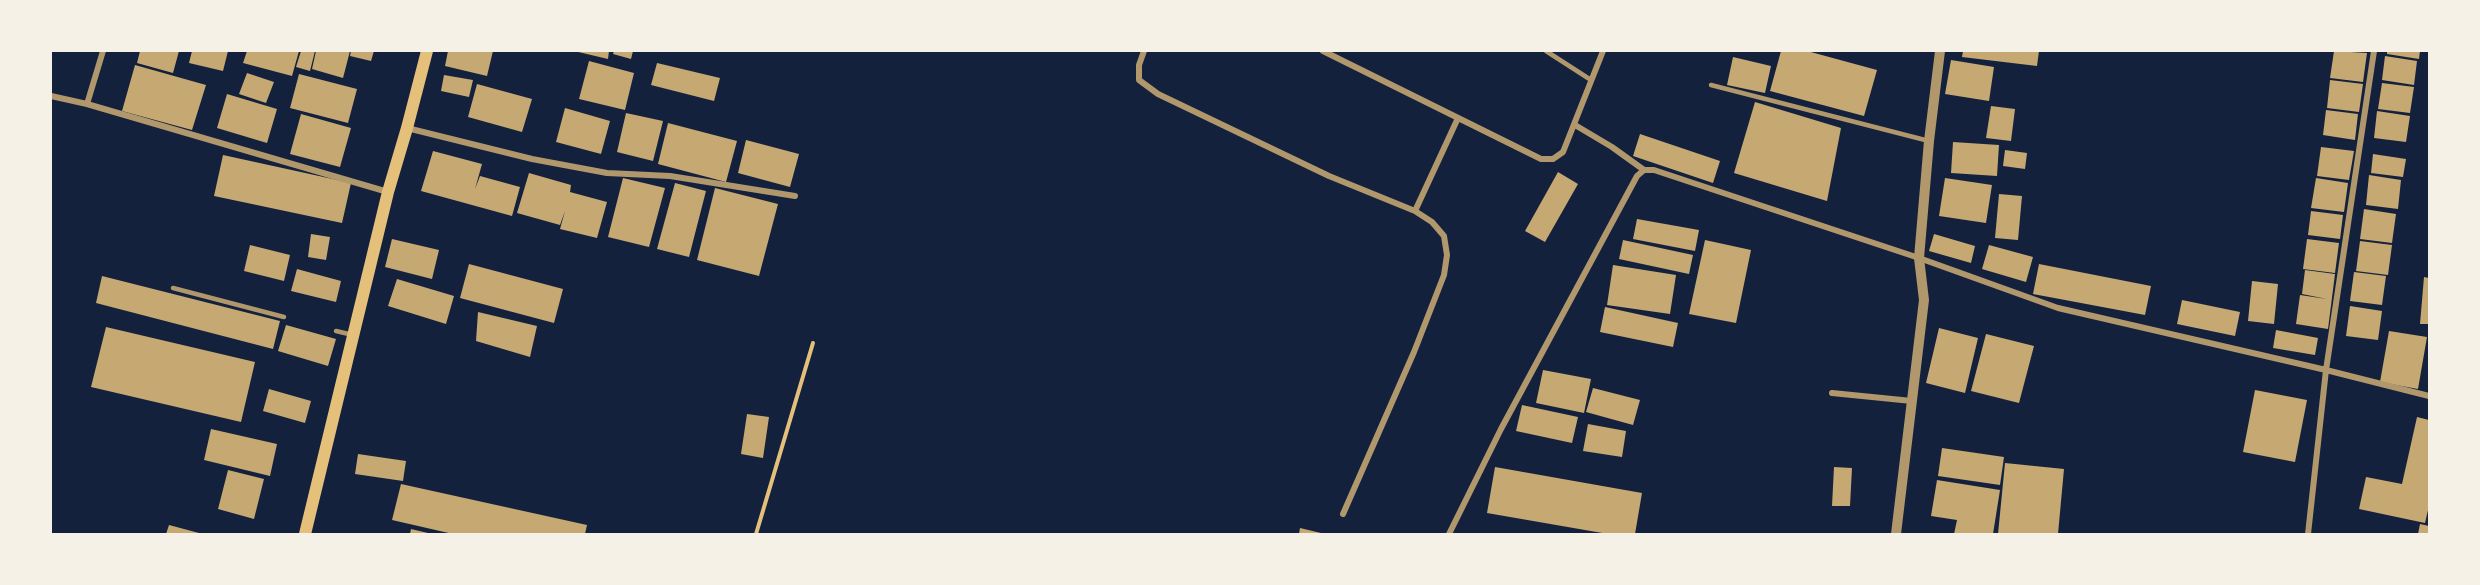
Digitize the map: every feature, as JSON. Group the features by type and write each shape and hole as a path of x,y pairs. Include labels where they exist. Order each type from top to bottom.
{"main road":[{"path":"305,534 388,192 427,51"}],"street":[{"path":"87,104 103,51"},
{"path":"1144,51 1138,65 1139,80 1158,94 1329,176 1415,211 1432,222 1444,236 1447,255 1444,275 1414,352 1343,514"},
{"path":"1323,51 1542,159 1553,159 1563,152 1603,51"},
{"path":"1896,534 1924,300 1919,258 1929,141 1940,51"},
{"path":"2308,534 2326,370 2374,51"},
{"path":"51,96 87,104 388,192"},
{"path":"1415,211 1458,118"},
{"path":"1575,125 1644,170 1654,170 1919,258 2058,308 2429,396"},
{"path":"407,128 532,159 607,173 670,176 795,196"},
{"path":"1449,534 1501,429 1637,176 1644,170"},
{"path":"1832,393 1912,401"}],"lane":[{"path":"1546,51 1591,80"},
{"path":"1711,85 1929,141"},
{"path":"173,288 284,316"},
{"path":"336,331 353,335"}],"path":[{"path":"756,534 813,343"}],"building":[{"path":"140,51 179,51 173,73 137,63"},
{"path":"192,51 228,51 223,71 189,63"},
{"path":"247,51 299,51 292,76 243,63"},
{"path":"301,51 315,51 310,71 296,67"},
{"path":"316,51 350,51 343,78 312,69"},
{"path":"351,51 374,51 371,61 350,56"},
{"path":"448,51 493,51 487,76 445,66"},
{"path":"574,51 609,51 608,59"},
{"path":"614,51 633,51 631,59 613,54"},
{"path":"1781,51 1807,51 1877,70 1864,116 1770,91"},
{"path":"1963,51 2039,51 2037,66 1962,57"},
{"path":"2334,51 2367,53 2363,82 2330,78"},
{"path":"2387,51 2420,51 2419,59 2387,54"},
{"path":"2385,56 2417,61 2414,85 2382,80"},
{"path":"1733,57 1771,66 1765,93 1727,85"},
{"path":"1951,60 1994,67 1989,101 1945,94"},
{"path":"589,61 634,73 625,110 579,99"},
{"path":"657,63 720,78 714,101 651,85"},
{"path":"135,65 206,85 192,130 122,111"},
{"path":"247,73 274,82 266,103 239,94"},
{"path":"299,74 357,89 348,123 290,108"},
{"path":"444,75 473,80 469,97 441,91"},
{"path":"2330,80 2363,84 2359,112 2327,108"},
{"path":"2382,83 2414,87 2410,113 2378,109"},
{"path":"477,84 532,99 522,132 468,117"},
{"path":"227,94 277,109 267,143 217,128"},
{"path":"1755,102 1841,128 1827,201 1734,173"},
{"path":"1991,106 2015,109 2011,141 1986,138"},
{"path":"565,108 610,121 601,154 556,142"},
{"path":"2326,110 2358,114 2355,140 2323,135"},
{"path":"2377,111 2410,116 2406,142 2374,138"},
{"path":"626,113 663,121 653,161 617,152"},
{"path":"301,114 351,128 340,167 290,154"},
{"path":"668,123 737,141 726,182 658,164"},
{"path":"1640,134 1720,161 1713,183 1633,156"},
{"path":"746,140 799,154 790,187 738,173"},
{"path":"1953,142 1999,145 1997,176 1951,173"},
{"path":"2321,147 2354,151 2349,180 2317,176"},
{"path":"2005,150 2027,153 2025,169 2003,166"},
{"path":"433,151 482,164 475,189 480,176 520,187 512,216 421,191"},
{"path":"2373,154 2406,159 2403,177 2371,173"},
{"path":"223,155 351,183 342,223 214,196"},
{"path":"1558,172 1578,184 1545,242 1525,231"},
{"path":"529,173 571,185 570,192 607,202 597,238 560,229 565,211 560,225 517,213"},
{"path":"2369,175 2401,180 2398,209 2366,205"},
{"path":"623,178 665,188 649,247 608,237"},
{"path":"1945,178 1992,185 1986,223 1939,216"},
{"path":"2316,178 2348,183 2344,212 2311,208"},
{"path":"675,183 706,191 689,257 657,249"},
{"path":"715,188 778,204 759,276 697,260"},
{"path":"1999,194 2022,196 2018,240 1995,238"},
{"path":"2364,209 2396,214 2392,243 2360,239"},
{"path":"2311,211 2343,215 2340,239 2308,235"},
{"path":"1637,219 1699,230 1695,251 1633,239"},
{"path":"311,234 330,237 326,260 308,257"},
{"path":"1934,234 1975,246 1971,263 1929,251"},
{"path":"392,239 439,250 432,279 385,267"},
{"path":"2307,239 2339,243 2335,273 2303,269"},
{"path":"1623,240 1693,255 1689,274 1619,259"},
{"path":"1705,240 1751,250 1736,323 1689,314"},
{"path":"2360,241 2392,245 2388,275 2356,271"},
{"path":"250,245 290,255 284,281 244,271"},
{"path":"1989,245 2033,257 2026,282 1982,269"},
{"path":"469,264 563,289 554,323 460,298"},
{"path":"2039,264 2151,286 2145,315 2033,294"},
{"path":"1613,265 1676,275 1670,314 1607,305"},
{"path":"297,269 341,281 336,302 291,291"},
{"path":"2305,270 2335,274 2328,329 2296,324 2300,295 2327,299 2302,294"},
{"path":"2354,272 2386,276 2382,305 2350,301"},
{"path":"102,276 280,321 273,349 96,303"},
{"path":"2424,277 2429,278 2429,324 2420,324"},
{"path":"397,279 454,296 446,324 388,306"},
{"path":"2252,281 2278,284 2274,324 2248,321"},
{"path":"2182,300 2240,312 2235,336 2177,324"},
{"path":"2350,306 2382,311 2378,340 2346,336"},
{"path":"1605,307 1678,323 1673,347 1600,332"},
{"path":"478,312 537,326 530,357 476,341"},
{"path":"286,325 336,339 328,366 278,351"},
{"path":"106,327 255,362 241,422 91,387"},
{"path":"1939,328 1978,338 1965,393 1926,383"},
{"path":"2276,330 2318,338 2315,355 2273,348"},
{"path":"2389,331 2427,337 2418,389 2380,382"},
{"path":"1986,334 2034,346 2019,403 1971,391"},
{"path":"1543,370 1591,379 1584,413 1536,403"},
{"path":"1593,388 1640,400 1633,425 1586,412"},
{"path":"269,389 311,401 305,423 263,411"},
{"path":"2255,390 2307,400 2295,462 2243,452"},
{"path":"1522,405 1578,417 1572,443 1516,431"},
{"path":"747,414 769,417 763,458 741,454"},
{"path":"2417,417 2429,420 2429,506 2425,523 2359,509 2366,477 2402,484"},
{"path":"1588,424 1626,431 1622,457 1583,451"},
{"path":"211,429 277,444 270,476 204,460"},
{"path":"1942,448 2004,457 2000,485 1938,476"},
{"path":"358,454 406,461 403,481 355,474"},
{"path":"2005,463 2064,469 2058,534 1998,534"},
{"path":"1495,467 1642,493 1635,534 1608,534 1487,513"},
{"path":"1834,467 1852,468 1850,506 1832,506"},
{"path":"228,470 264,479 254,519 218,509"},
{"path":"1937,480 2000,490 1993,534 1954,534 1957,520 1931,516"},
{"path":"401,484 587,525 585,534 453,534 392,520"},
{"path":"2420,524 2429,526 2429,534 2418,534"},
{"path":"169,525 199,533 199,534 166,534"},
{"path":"1300,528 1321,533 1299,534"},
{"path":"411,529 428,533 428,534 410,534"}]}
